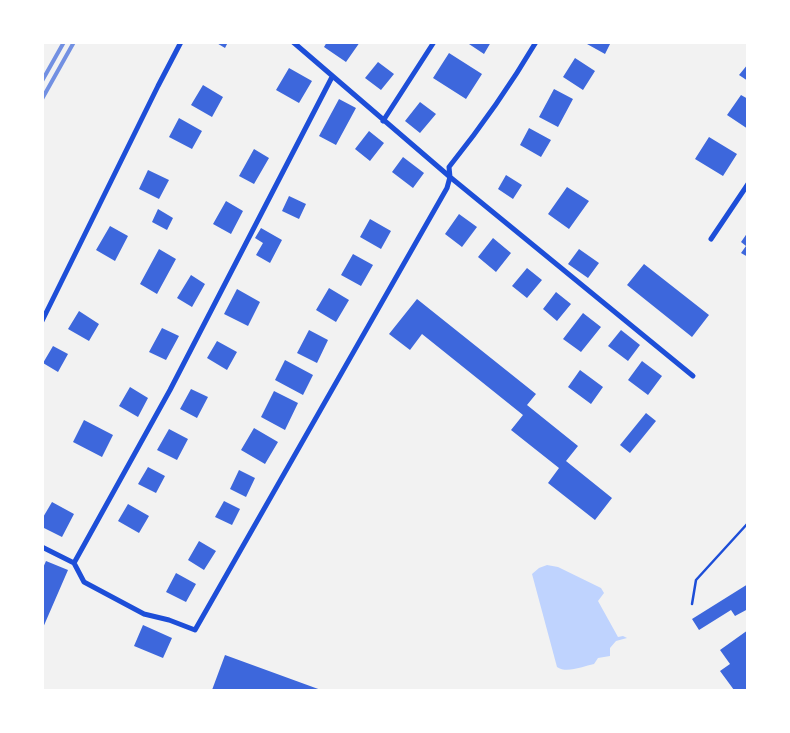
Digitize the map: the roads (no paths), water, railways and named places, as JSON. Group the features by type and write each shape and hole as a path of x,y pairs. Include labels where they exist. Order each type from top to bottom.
{"street":[{"path":"42,321 181,42"},
{"path":"293,42 450,177 693,376"},
{"path":"383,120 434,42"},
{"path":"42,547 74,563 84,582 144,614 169,620 195,630 447,188 450,177 449,166 482,126 536,42"},
{"path":"74,563 170,390 332,77"},
{"path":"711,239 748,184"}],"water":[{"path":"547,565 558,567 601,588 604,593 598,601 618,637 623,636 627,638 616,641 610,648 610,656 598,658 594,664 575,669 565,670 557,667 532,574 539,568"}],"railway":[{"path":"42,81 64,42"},
{"path":"42,99 74,42"}]}
